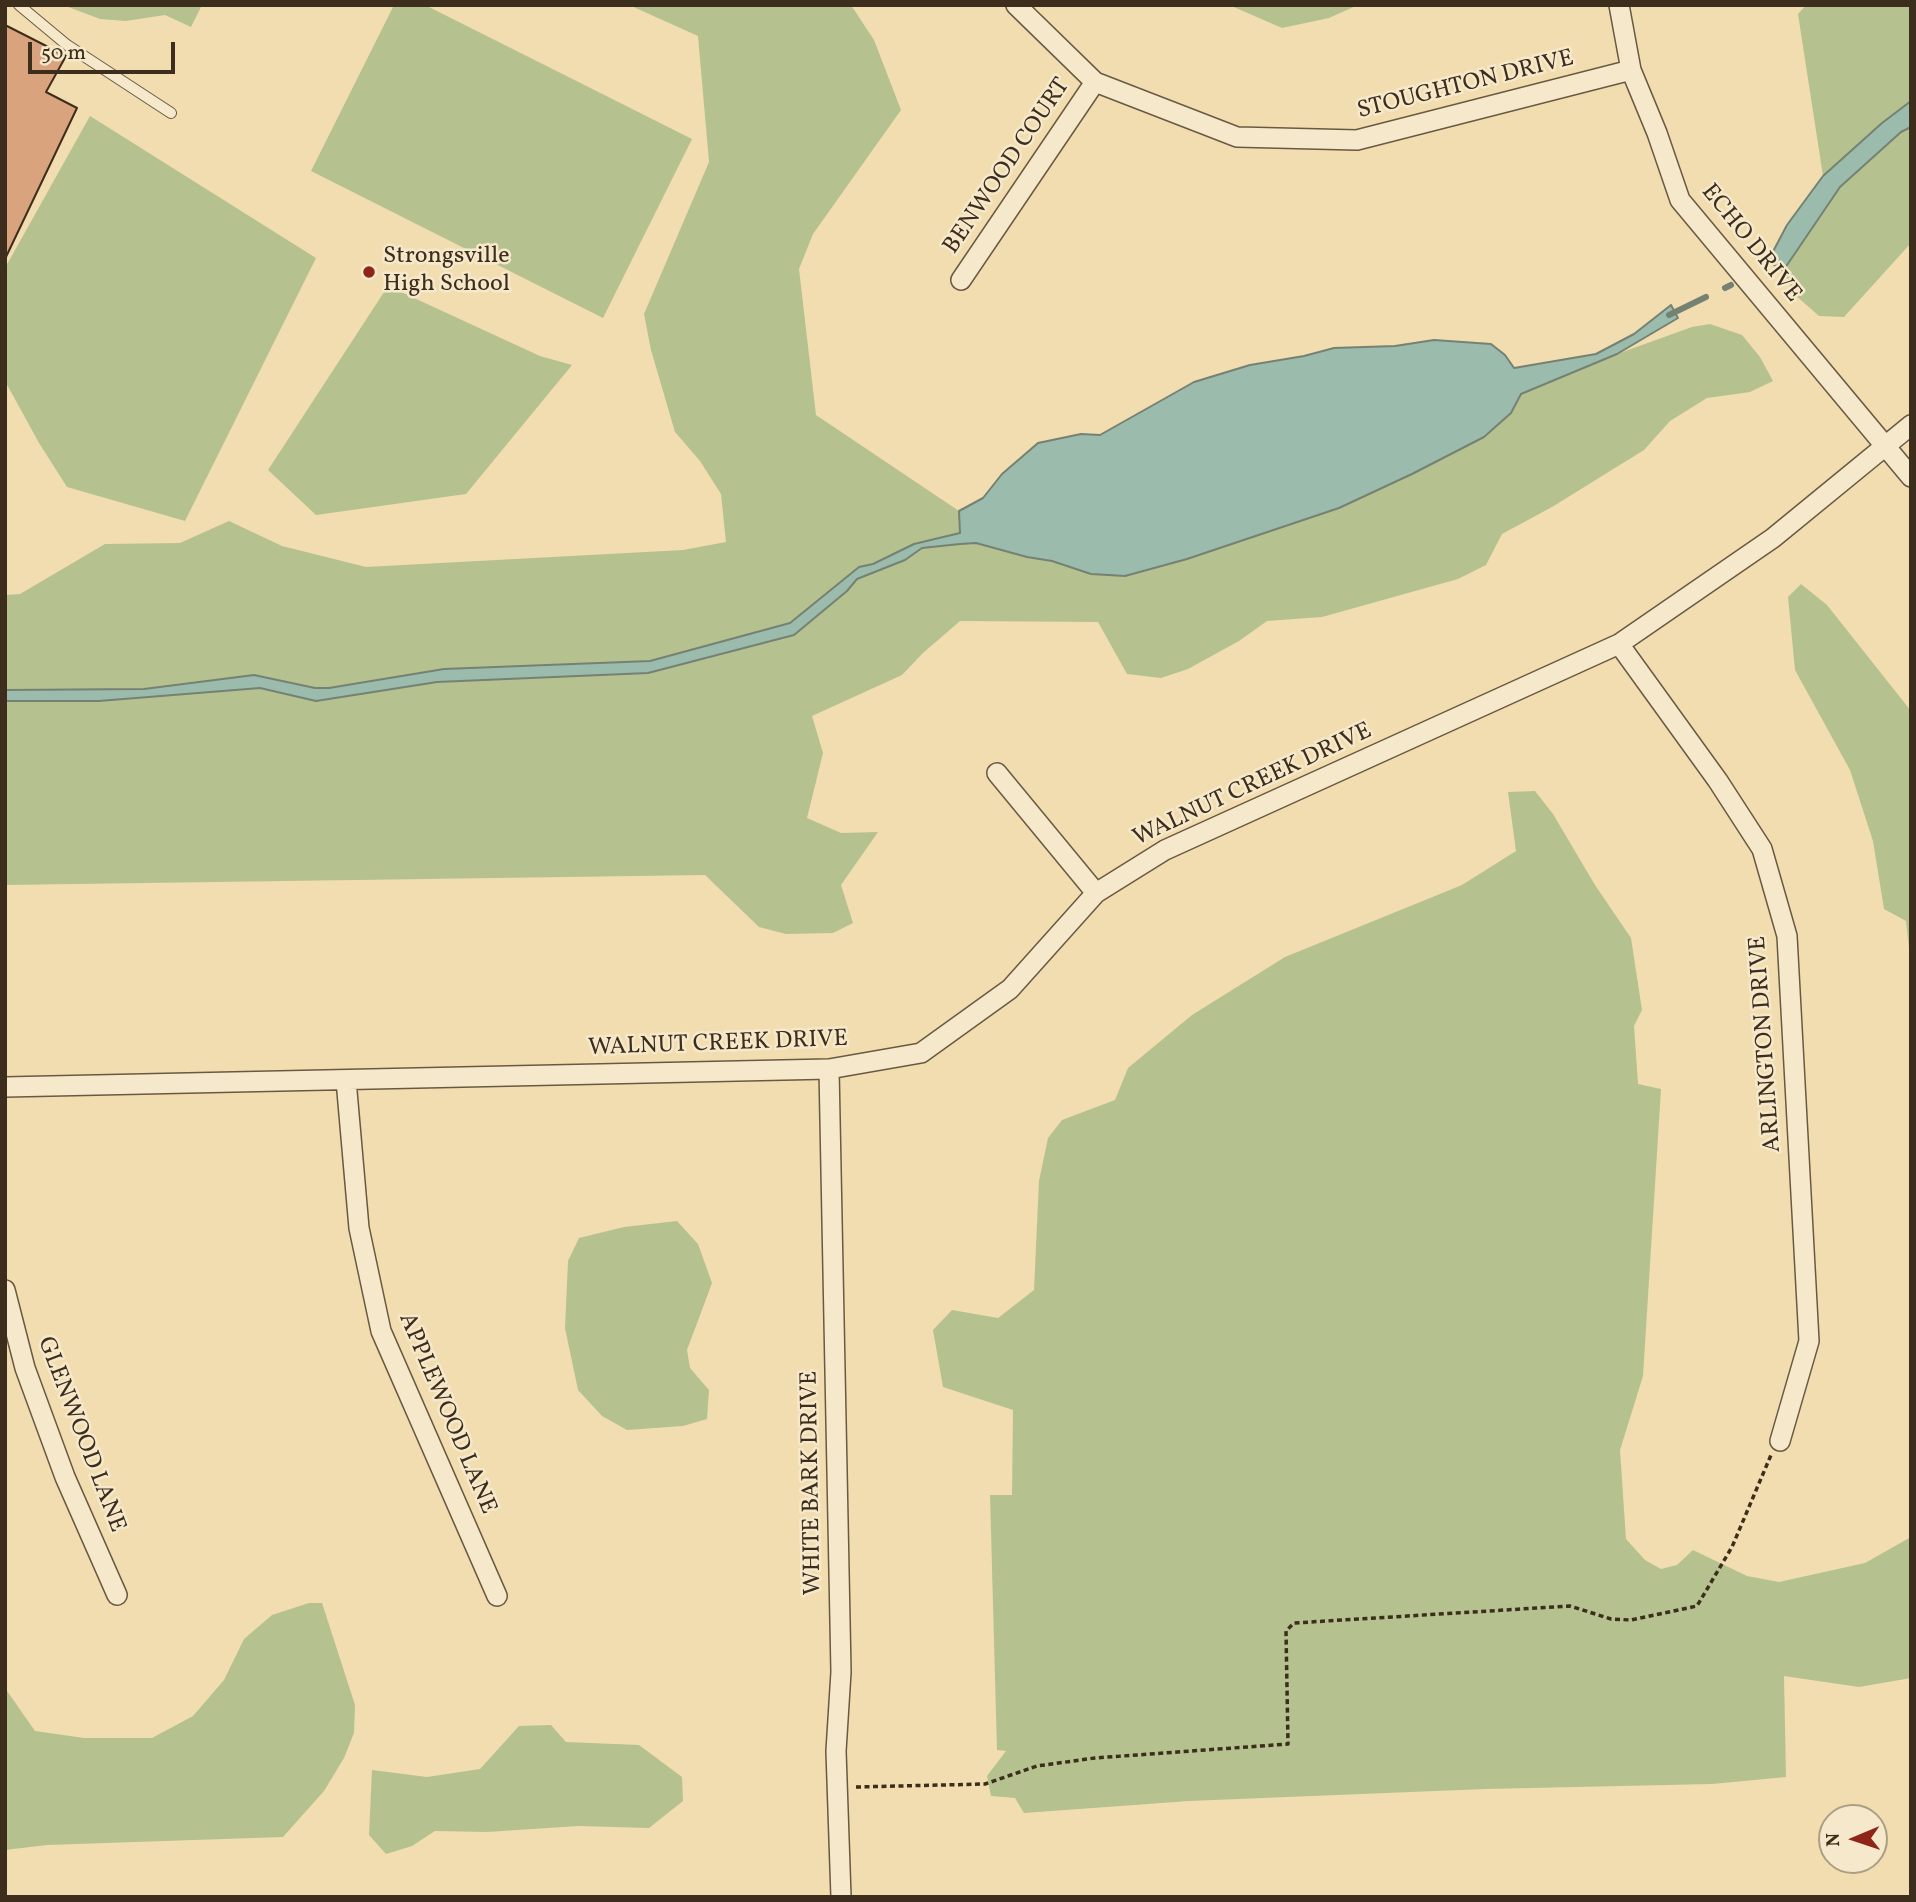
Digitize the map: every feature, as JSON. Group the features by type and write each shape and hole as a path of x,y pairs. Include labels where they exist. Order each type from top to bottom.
{"street":[{"name":"STOUGHTON DRIVE","path":"1016,5 1095,82 1237,138 1357,140 1631,70"},
{"name":"ECHO DRIVE","path":"1619,5 1631,70 1657,133 1680,200 1911,477"},
{"name":"BENWOOD COURT","path":"961,280 1095,82"},
{"name":"WALNUT CREEK DRIVE","path":"5,1087 830,1069 921,1053 1010,989 1096,893 1165,850 1619,644 1773,538 1911,425"},
{"name":"ARLINGTON DRIVE","path":"1619,644 1718,781 1762,849 1787,936 1809,1341 1780,1441"},
{"path":"997,773 1096,893"},
{"name":"WHITE BARK DRIVE","path":"830,1069 841,1672 836,1751 841,1897"},
{"name":"APPLEWOOD LANE","path":"346,1080 359,1228 381,1331 497,1596"},
{"name":"GLENWOOD LANE","path":"5,1290 25,1368 65,1477 117,1595"}],"lane":[{"path":"19,5 66,45 171,113"}],"path":[{"path":"837,1788 985,1784 1037,1766 1288,1744 1286,1631 1294,1623 1570,1606 1611,1619 1631,1620 1697,1606 1732,1547 1765,1464 1780,1441"}],"green space":[{"path":"63,5 202,5 191,27 165,15 126,21 100,19"},
{"path":"394,5 425,5 692,139 603,318 311,171"},
{"path":"629,5 851,5 874,40 901,110 813,234 799,269 816,415 959,511 960,543 976,543 1052,561 1091,574 1125,576 1187,559 1339,508 1412,474 1511,413 1521,394 1617,354 1692,327 1710,324 1742,335 1760,357 1773,381 1750,392 1707,398 1670,421 1644,450 1552,507 1502,534 1486,565 1458,579 1322,617 1267,621 1239,641 1188,669 1161,678 1127,674 1098,622 960,621 902,675 812,716 823,753 807,818 841,833 878,832 841,885 853,923 833,933 786,934 759,927 705,875 5,885 5,595 20,594 105,544 180,543 229,521 282,546 366,567 683,550 726,542 721,494 700,461 675,432 651,350 644,314 709,162 698,36"},
{"path":"1229,5 1358,5 1329,18 1282,28"},
{"path":"1806,5 1911,5 1911,101 1823,176 1798,14"},
{"path":"90,116 316,258 185,521 67,487 5,381 5,268"},
{"path":"1911,127 1911,243 1844,317 1819,316 1794,294 1783,271 1840,187 1901,132"},
{"path":"388,286 540,356 572,365 466,494 316,515 268,470"},
{"path":"1801,584 1827,605 1911,711 1911,966 1906,921 1884,909 1873,841 1850,770 1795,670 1788,597"},
{"path":"1535,791 1553,814 1595,885 1631,938 1642,1010 1634,1026 1638,1084 1661,1089 1643,1376 1620,1450 1626,1539 1645,1560 1661,1569 1677,1565 1693,1550 1747,1576 1779,1582 1865,1563 1911,1537 1911,1678 1859,1687 1784,1676 1786,1777 1712,1784 1485,1789 1189,1801 1024,1813 1015,1798 991,1796 987,1776 1006,1751 997,1750 990,1495 1012,1495 1013,1410 943,1387 933,1330 952,1310 998,1318 1034,1290 1039,1181 1048,1138 1062,1120 1115,1100 1128,1068 1192,1015 1285,957 1462,885 1516,851 1508,792"},
{"path":"677,1221 698,1244 712,1283 687,1350 690,1368 709,1390 707,1419 683,1426 627,1430 602,1416 578,1390 565,1328 568,1261 579,1238 624,1227"},
{"path":"309,1603 322,1603 355,1705 354,1733 344,1758 324,1791 283,1837 47,1845 5,1850 5,1688 35,1731 84,1738 152,1738 193,1716 224,1680 244,1639 272,1615"},
{"path":"551,1725 566,1742 639,1745 682,1777 683,1801 649,1828 578,1826 487,1832 435,1831 412,1846 386,1854 369,1835 372,1770 427,1777 480,1769 519,1726"}],"shaded area":[{"path":"1911,101 1911,127 1901,132 1840,187 1783,271 1768,261 1787,225 1823,176"},
{"path":"1671,305 1678,318 1617,354 1521,394 1511,413 1484,437 1412,474 1339,508 1187,559 1125,576 1091,574 1052,561 976,543 922,548 905,560 857,579 847,591 794,635 648,673 437,682 316,701 260,688 99,701 5,701 5,690 144,689 254,675 315,688 329,688 444,669 650,661 790,623 859,567 873,564 914,544 960,533 959,511 983,498 1002,474 1038,443 1081,434 1100,435 1194,382 1250,365 1334,348 1395,346 1434,340 1491,344 1505,355 1514,368 1596,354 1634,334"}],"building":[{"path":"5,25 66,56 46,92 77,108 5,259"}],"waterway":[{"path":"1725,288 1731,285"},
{"path":"1669,315 1706,297"}],"place":[{"name":"Strongsville High School","path":"369,272"}]}
